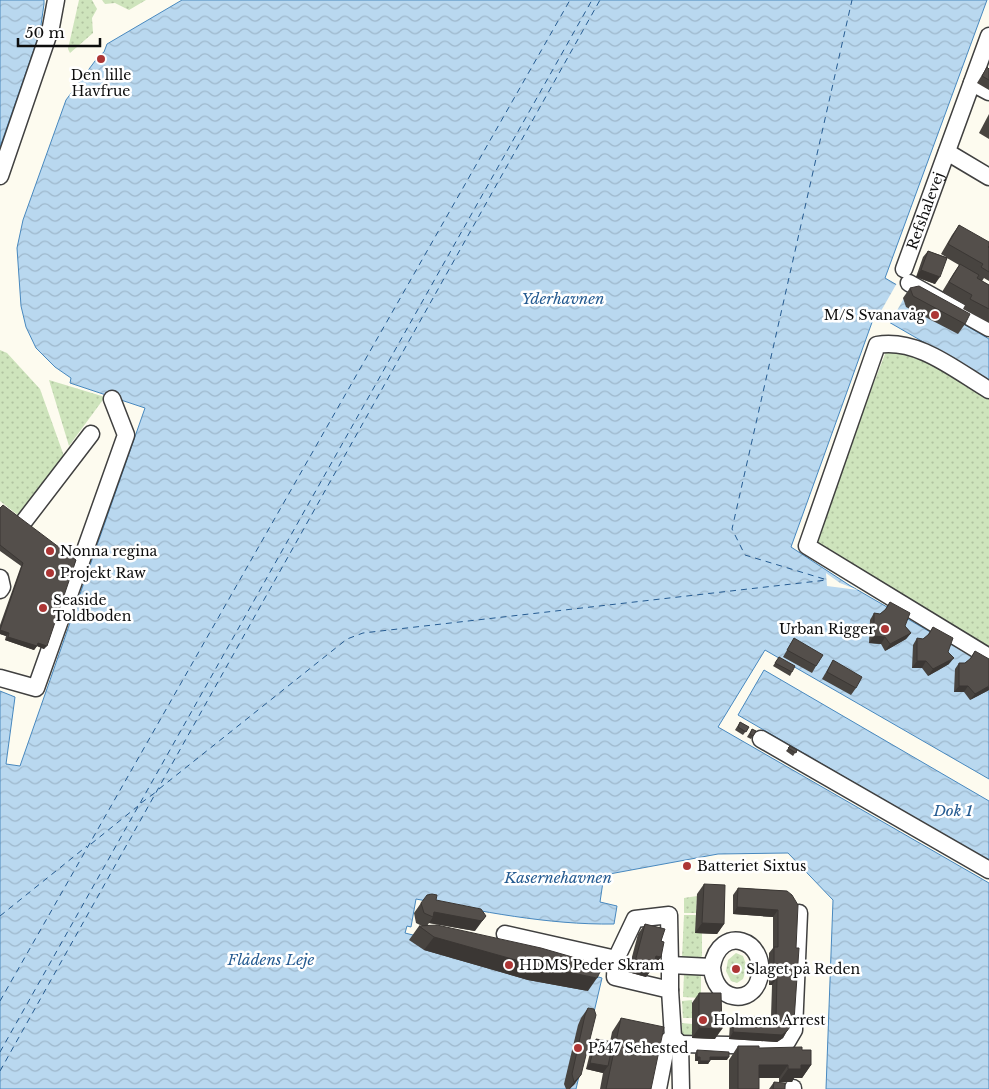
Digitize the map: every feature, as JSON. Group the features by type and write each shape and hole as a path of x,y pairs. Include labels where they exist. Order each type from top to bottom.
{"street":[{"path":"0,176 51,27 56,0"},
{"name":"Refshalevej","path":"989,36 947,152 906,276 989,328"},
{"path":"972,83 989,92"},
{"name":"Refshalevej","path":"947,152 989,177"},
{"path":"989,390 914,347 893,342 877,345 807,546 989,657"},
{"path":"0,678 36,688 126,435 112,399"},
{"path":"22,524 91,434"},
{"path":"0,578 2,587 0,590"},
{"path":"760,739 989,870"},
{"path":"658,1089 667,1042 677,1040 780,1046 788,1042 794,1030 799,913"},
{"path":"670,990 614,977 616,959 635,919 669,915 670,990 681,1089"},
{"path":"505,934 616,959"},
{"path":"670,965 712,967"}],"green space":[{"path":"79,0 92,0 97,9 92,18 93,33 70,53 68,49"},
{"path":"102,0 146,0 129,10 115,3 105,4"},
{"path":"887,349 910,349 989,396 989,649 815,544 815,534"},
{"path":"0,350 7,353 40,389 64,456 19,516 0,501"},
{"path":"49,380 105,397 69,446"},
{"path":"697,896 696,913 684,913 684,898"},
{"path":"684,915 696,915 702,934 702,956 700,959 682,958"},
{"path":"736,953 743,956 747,967 743,979 737,983 731,981 726,971 728,960"},
{"path":"684,974 701,974 701,998 683,997"},
{"path":"692,1000 692,1018 683,1018 682,1001"},
{"path":"682,1023 692,1024 692,1038 682,1038"}],"water":[{"path":"0,0 44,0 44,4 40,32 0,147"},
{"path":"182,0 987,0 885,278 989,339 989,380 875,314 791,547 849,585 989,666 989,779 765,650 718,727 989,883 989,1089 826,1089 833,900 788,853 718,854 604,875 600,902 617,906 614,924 539,920 416,899 411,927 407,926 405,933 417,936 422,929 602,978 576,1089 0,1089 0,691 15,697 6,764 20,766 145,408 70,383 71,378 55,367 36,348 26,327 21,306 17,248 23,220 66,100 98,57 104,52 107,44"},
{"name":"Dok 1","path":"764,670 989,801 989,861 738,715"}],"pier":[{"path":"897,283 909,289 889,325 877,318"},
{"path":"826,573 840,583 858,590 827,586"}],"building":[{"path":"987,67 989,69 989,80 982,76"},
{"path":"959,225 989,242 989,272 981,267 983,264 948,244"},
{"path":"928,251 947,258 940,277 921,270"},
{"path":"960,264 979,275 977,278 989,285 989,309 970,299 972,295 949,282"},
{"path":"919,286 970,314 965,324 913,296 910,288"},
{"path":"3,505 76,560 47,646 38,643 37,646 8,637 9,633 0,630 23,563 0,545 0,508"},
{"name":"Urban Rigger","path":"890,602 910,613 905,626 911,633 890,644 885,637 874,636 874,613 880,614"},
{"name":"Urban Rigger","path":"933,627 953,638 948,652 954,658 933,669 926,661 917,661 917,638 923,639"},
{"path":"794,638 823,655 816,666 787,650"},
{"path":"975,651 989,659 989,686 975,694 968,686 959,686 959,663 965,663"},
{"path":"779,657 795,666 792,672 775,663"},
{"path":"833,660 862,677 856,688 827,672"},
{"path":"740,722 749,727 746,732 738,727"},
{"path":"752,729 756,731 753,736 750,734"},
{"path":"790,746 797,750 796,753 788,748"},
{"path":"704,884 725,885 724,924 702,923"},
{"path":"738,888 787,891 798,905 796,948 799,948 794,1021 782,1035 733,1032 734,1016 776,1017 777,978 774,979 774,947 778,947 778,910 737,907"},
{"path":"427,895 437,895 436,900 481,909 486,916 482,921 434,912 433,917 424,913 421,903"},
{"path":"645,924 665,929 661,941 664,942 661,957 656,956 653,967 635,962"},
{"path":"437,925 541,948 600,965 600,972 597,978 537,966 434,937 419,926"},
{"path":"699,993 721,993 722,1029 699,1028"},
{"path":"588,1008 594,1009 596,1015 581,1075 574,1082 572,1074"},
{"path":"621,1018 664,1027 651,1089 606,1089"},
{"path":"596,1039 613,1042 608,1066 590,1063"},
{"path":"738,1046 759,1046 759,1048 802,1047 802,1050 811,1050 811,1065 801,1065 801,1069 788,1069 788,1065 759,1065 759,1089 738,1089"},
{"path":"697,1050 729,1052 729,1057 710,1057 710,1061 700,1061 700,1057 697,1057"},
{"path":"774,1082 785,1083 785,1089 773,1089"}],"ferry route":[{"path":"0,1001 570,0"},
{"path":"0,1052 592,0"},
{"path":"0,1071 600,0"},
{"path":"824,579 745,555 732,529 852,0"},
{"path":"159,789 347,639 363,633 827,580"},
{"path":"141,803 156,792"},
{"path":"91,844 138,806"},
{"path":"0,916 87,846"}],"place":[{"name":"Den lille Havfrue","path":"101,59"},
{"name":"M/S Svanavåg","path":"935,315"},
{"name":"Nonna regina","path":"50,551"},
{"name":"Projekt Raw","path":"50,573"},
{"name":"Seaside Toldboden","path":"43,608"},
{"name":"Urban Rigger","path":"885,629"},
{"name":"Batteriet Sixtus","path":"687,866"},
{"name":"HDMS Peder Skram","path":"509,965"},
{"name":"Slaget på Reden","path":"736,969"},
{"name":"Holmens Arrest","path":"703,1020"},
{"name":"P547 Sehested","path":"578,1048"}],"water label":[{"name":"Yderhavnen","path":"563,298"},
{"name":"Kasernehavnen","path":"558,877"},
{"name":"Flådens Leje","path":"271,959"}]}
